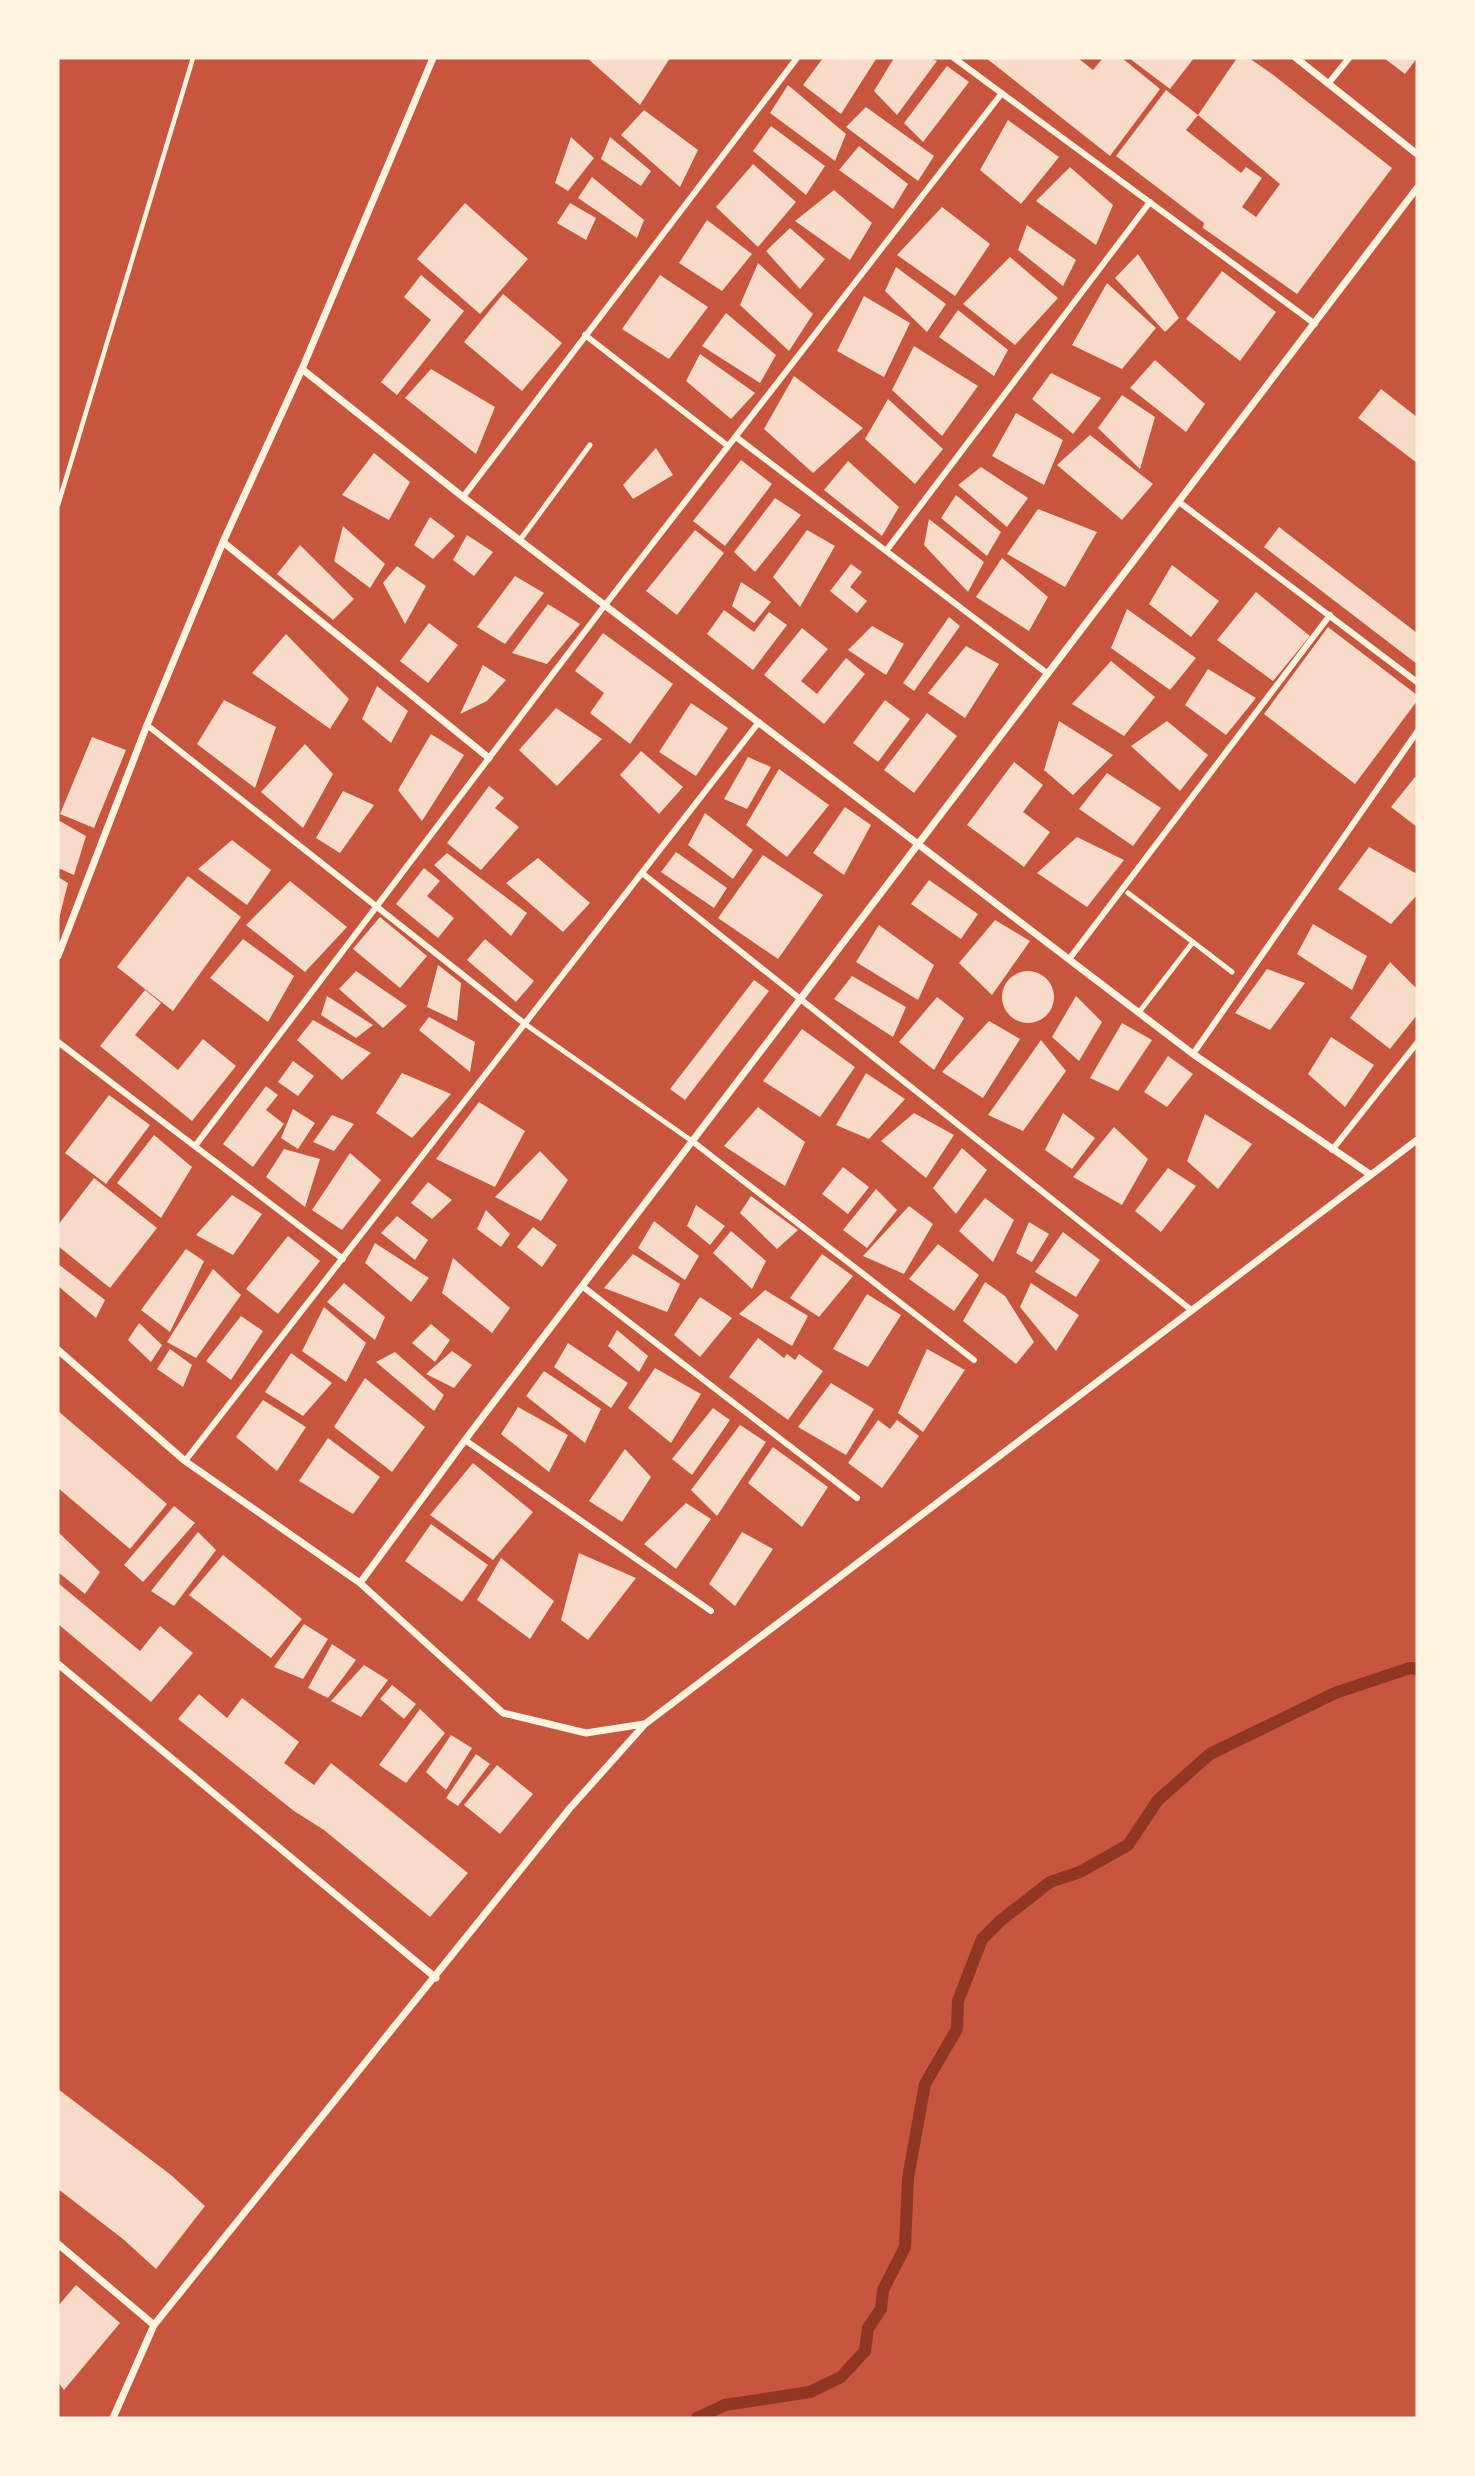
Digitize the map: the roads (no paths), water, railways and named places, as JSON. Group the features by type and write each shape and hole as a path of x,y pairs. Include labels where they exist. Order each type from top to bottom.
{"street":[{"path":"58,956 147,724 223,542 302,369 433,58"},
{"path":"463,497 797,58"},
{"path":"954,58 1315,324"},
{"path":"1296,58 1417,154"},
{"path":"1328,84 1349,58"},
{"path":"195,1146 605,605 1002,93"},
{"path":"360,1583 464,1440 1417,188"},
{"path":"886,551 1150,202"},
{"path":"585,335 728,446"},
{"path":"302,369 463,497 1193,1054 1371,1175"},
{"path":"736,437 1048,674"},
{"path":"1179,502 1417,681"},
{"path":"223,542 489,758"},
{"path":"1070,958 1329,615"},
{"path":"185,1461 759,722"},
{"path":"147,724 525,1024"},
{"path":"1193,1054 1417,732"},
{"path":"642,873 802,997 1190,1309"},
{"path":"58,1042 343,1259"},
{"path":"1332,1150 1417,1043"},
{"path":"113,2418 154,2325 436,1978 570,1808 645,1724 1190,1309 1417,1140"},
{"path":"692,1141 974,1360"},
{"path":"582,1286 857,1498"},
{"path":"58,1350 185,1461 360,1583 503,1713 586,1733 645,1724"},
{"path":"464,1440 711,1611"},
{"path":"58,1664 436,1978"},
{"path":"58,2244 154,2325"}],"lane":[{"path":"520,540 590,446"},
{"path":"1128,893 1232,972"},
{"path":"1140,1011 1193,942"},
{"path":"525,1024 692,1141"}],"waterway":[{"path":"697,2418 725,2405 810,2392 841,2377 865,2351 868,2328 881,2309 883,2290 905,2247 908,2178 925,2084 957,2029 958,2001 982,1939 1000,1921 1050,1882 1080,1872 1128,1845 1158,1800 1210,1754 1335,1693 1410,1668 1417,1669"}]}
